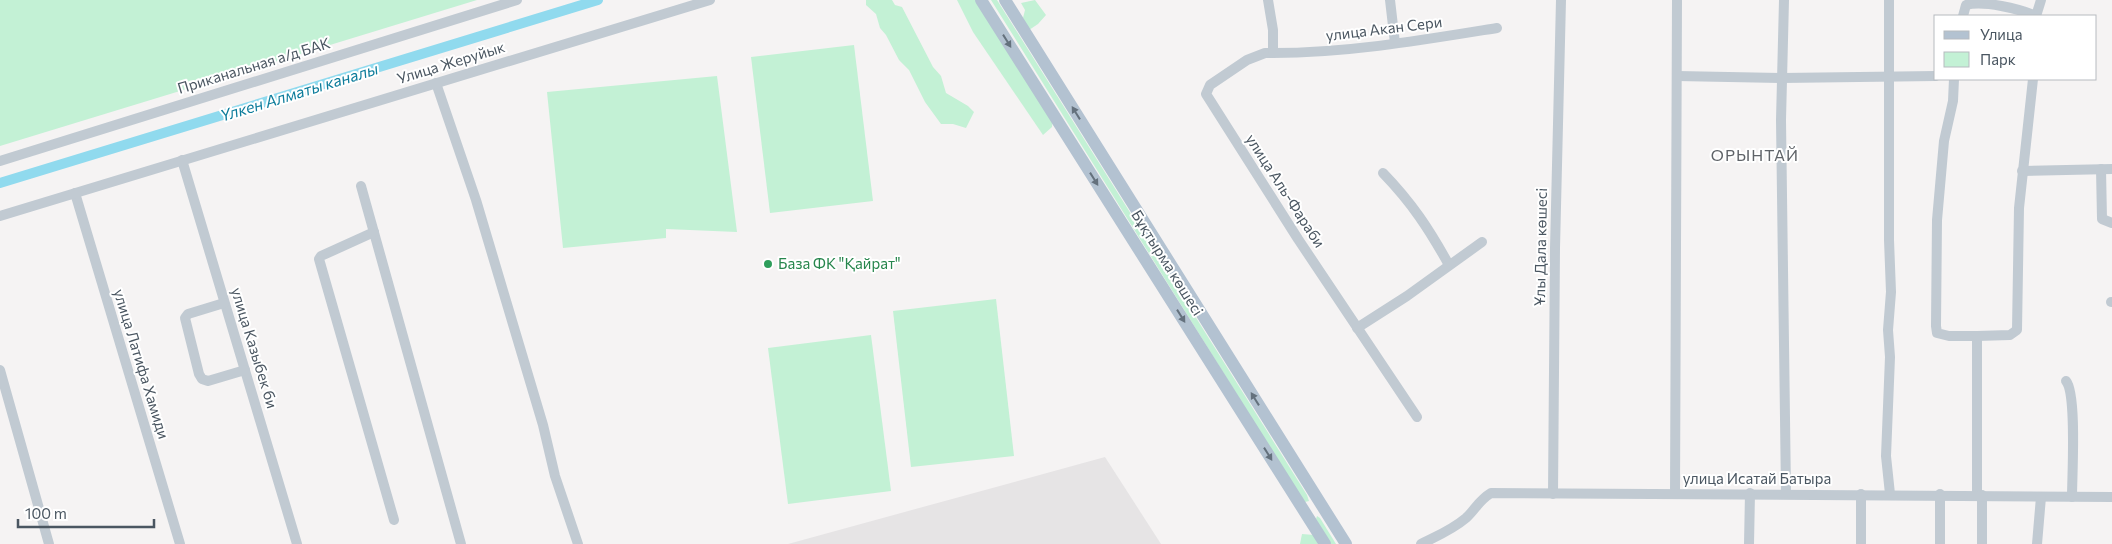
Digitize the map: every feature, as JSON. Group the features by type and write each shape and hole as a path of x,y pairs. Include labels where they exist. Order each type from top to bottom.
{"main road":[{"name":"Бұқтырма көшесі","path":"981,0 1325,544"},
{"name":"Бұқтырма көшесі","path":"1005,0 1346,544"},
{"path":"1304,512 1320,503"}],"street":[{"name":"Приканальная а/д БАК","path":"0,161 517,0"},
{"name":"Улица Жеруйык","path":"0,216 710,0"},
{"path":"1268,0 1273,30 1274,53"},
{"path":"1390,0 1395,44"},
{"name":"Ұлы Дала көшесі","path":"1553,494 1555,248 1561,0"},
{"path":"1675,494 1677,0"},
{"path":"1784,0 1782,78 1786,493"},
{"path":"1889,0 1889,240 1891,292 1888,330 1890,366 1886,456 1890,494"},
{"path":"2036,15 2041,0"},
{"path":"1963,15 1966,5 1973,2 1985,2 2032,15"},
{"name":"улица Акан Сери","path":"1274,53 1317,53 1395,44 1497,28"},
{"name":"улица Аль-Фараби","path":"1274,53 1265,53 1247,60 1210,85 1206,94 1298,239 1417,417"},
{"path":"1677,76 1782,78 1934,76"},
{"path":"1954,80 1944,141 1937,220 1936,326 1937,333 1949,336 2010,335 2017,330 2019,208 2033,80"},
{"path":"436,83 476,200 543,425 555,476 578,544"},
{"name":"улица Казыбек би","path":"182,160 297,544"},
{"path":"2022,171 2107,169 2102,219 2112,223"},
{"path":"1383,173 1407,198 1427,225 1449,265"},
{"path":"361,186 461,544"},
{"name":"улица Латифа Хамиди","path":"75,193 180,544"},
{"path":"374,232 321,256 319,259 394,520"},
{"path":"1357,328 1407,296 1482,242"},
{"path":"224,303 188,314 185,318 199,374 202,379 208,382 245,370"},
{"path":"1976,336 1979,495 1982,544"},
{"path":"0,370 49,544"},
{"path":"2066,381 2070,386 2072,419 2072,497"},
{"name":"улица Исатай Батыра","path":"1421,544 1454,529 1468,516 1479,500 1491,493 1786,493 2112,497"},
{"path":"1750,493 1750,544"},
{"path":"1861,494 1861,544"},
{"path":"1940,494 1940,544"},
{"path":"2037,544 2041,497"}],"shaded area":[{"path":"1105,457 1161,544 788,544"}],"green space":[{"path":"0,0 477,0 0,146"},
{"path":"866,0 892,0 895,5 902,7 933,67 941,76 946,93 968,106 974,112 966,128 953,124 941,124 925,102 909,70 899,60 886,35 880,28 876,14 866,5"},
{"path":"957,0 979,0 1053,117 1052,127 1043,135 973,32"},
{"path":"991,0 997,0 1309,501 1305,502 1302,499"},
{"path":"1035,0 1046,15 1029,30 1023,18 1025,10 1021,3"},
{"path":"854,45 873,201 770,213 751,57"},
{"path":"717,76 737,232 666,229 666,238 563,248 547,92"},
{"path":"996,299 1014,456 911,467 893,311"},
{"path":"871,335 891,491 788,504 768,348"},
{"path":"1317,516 1336,544 1331,544 1316,519"},
{"path":"1302,534 1314,535 1318,544 1300,544"}],"waterway":[{"name":"Үлкен Алматы каналы","path":"0,183 598,0"}],"place":[{"name":"База ФК \"Қайрат\"","path":"768,264"}],"district":[{"name":"ОРЫНТАЙ","path":"1755,155"}]}
